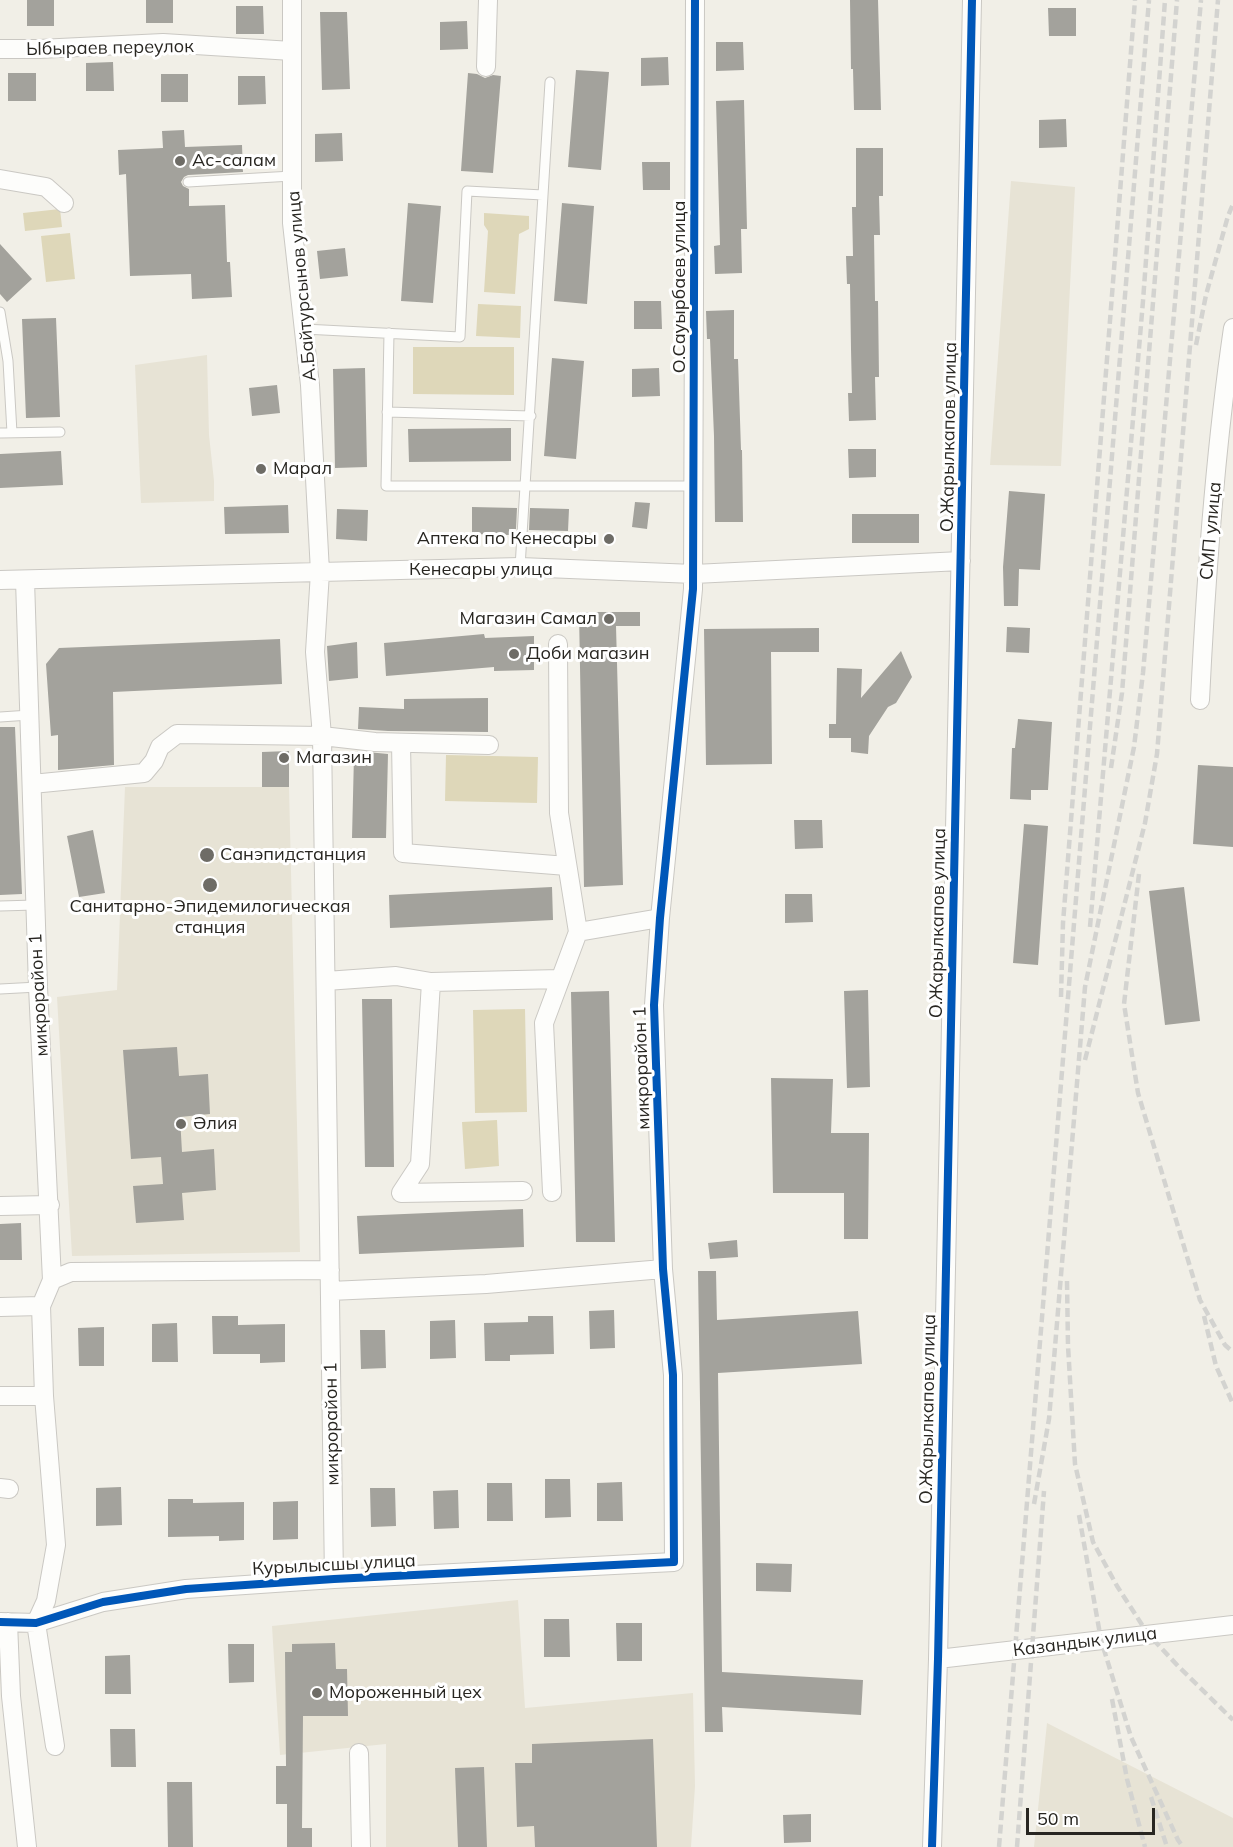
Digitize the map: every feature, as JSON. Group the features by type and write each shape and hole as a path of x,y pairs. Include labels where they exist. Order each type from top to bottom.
{"street":[{"name":"А.Байтурсынов улица","path":"292,0 292,223 310,386 320,572"},
{"path":"486,67 488,0"},
{"name":"О.Сауырбаев улица","path":"694,574 695,0"},
{"name":"О.Жарылкапов улица","path":"932,1847 938,1659 972,0"},
{"name":"Ыбыраев переулок","path":"0,49 39,50 164,43 292,51"},
{"path":"0,179 46,187 64,202"},
{"name":"СМП улица","path":"1200,700 1206,578 1226,376 1233,328"},
{"name":"Кенесары улица","path":"0,580 520,567 694,574 961,561"},
{"name":"микрорайон 1","path":"320,572 315,652 322,736 334,1579"},
{"name":"микрорайон 1","path":"674,1562 673,1375 663,1269 654,1005 660,918 694,574"},
{"name":"микрорайон 1","path":"25,580 38,987 52,1280"},
{"path":"552,1192 544,1023 578,932 559,813 558,644"},
{"path":"32,784 144,773 154,762 160,747 177,734 322,736 375,742 489,745"},
{"path":"401,743 403,853 567,866"},
{"path":"578,932 660,918"},
{"path":"326,981 396,976 431,982 560,979"},
{"path":"431,982 420,1164 401,1192 523,1191"},
{"path":"0,1206 50,1205"},
{"path":"330,1291 475,1285 663,1269"},
{"path":"55,1746 36,1623 45,1601 56,1545 44,1396 41,1306 52,1280 70,1272 330,1270"},
{"path":"0,1307 41,1306"},
{"path":"0,1396 44,1396"},
{"name":"Курылысшы улица","path":"4,1622 36,1623 103,1602 186,1589 334,1579 674,1562"},
{"path":"4,1622 27,1847"},
{"name":"Казандык улица","path":"938,1659 1233,1625"},
{"path":"359,1753 361,1847"}],"lane":[{"path":"520,567 550,82"},
{"path":"188,182 292,176"},
{"path":"304,329 460,337 467,191 543,195"},
{"path":"0,312 12,433"},
{"path":"389,333 386,486 695,486"},
{"path":"387,412 531,416"},
{"path":"0,433 60,432"},
{"path":"0,717 30,715"},
{"path":"0,906 36,905"},
{"path":"0,989 38,987"}],"shaded area":[{"path":"1011,181 1075,187 1061,466 990,465"},
{"path":"60,209 62,227 25,231 23,213"},
{"path":"484,213 529,216 529,229 519,234 515,294 484,292 488,231 484,225"},
{"path":"70,233 75,279 46,282 41,236"},
{"path":"478,304 521,306 520,338 476,336"},
{"path":"413,347 514,347 514,395 413,394"},
{"path":"207,355 209,435 214,501 141,503 135,365"},
{"path":"446,755 538,757 537,803 445,801"},
{"name":"Әлия","path":"125,787 289,787 300,1252 72,1256 57,997 117,990"},
{"path":"525,1009 527,1112 475,1113 473,1010"},
{"path":"497,1120 499,1166 465,1169 462,1122"},
{"path":"518,1600 525,1708 693,1693 695,1786 691,1847 386,1847 386,1744 280,1755 272,1626"},
{"path":"1047,1723 1233,1818 1233,1847 1034,1847"}],"building":[{"path":"27,0 54,0 54,26 27,26"},
{"path":"146,0 173,0 173,23 146,23"},
{"path":"850,0 878,0 881,110 854,110"},
{"path":"236,6 263,6 264,34 236,34"},
{"path":"1048,8 1076,8 1076,36 1049,36"},
{"path":"320,12 347,12 350,89 322,90"},
{"path":"467,21 468,49 440,50 440,22"},
{"path":"716,42 743,42 744,70 716,71"},
{"path":"668,57 669,85 641,86 641,58"},
{"path":"113,62 114,91 86,91 86,63"},
{"path":"576,70 609,72 601,170 568,167"},
{"path":"8,73 36,73 36,101 8,101"},
{"path":"468,73 485,78 493,75 501,76 493,173 461,171"},
{"path":"161,74 188,74 188,102 161,102"},
{"path":"238,76 265,76 266,104 238,105"},
{"path":"744,100 747,229 741,229 742,273 715,274 714,246 720,245 716,101"},
{"path":"1066,119 1067,147 1039,148 1039,120"},
{"path":"184,130 185,147 242,145 243,172 188,175 181,182 189,189 189,206 225,205 227,262 230,262 232,297 192,299 191,274 130,276 126,174 119,175 118,150 163,148 162,131"},
{"path":"342,133 343,161 315,162 315,134"},
{"path":"856,148 883,148 883,196 879,196 880,235 874,235 879,377 875,377 876,420 849,421 848,393 852,393 850,284 847,284 846,256 853,256 852,207 856,207"},
{"path":"642,162 670,162 670,190 643,190"},
{"path":"408,203 441,206 433,303 401,301"},
{"path":"562,203 594,206 587,304 554,301"},
{"path":"0,244 32,279 7,302 0,294"},
{"path":"345,248 348,276 320,279 317,251"},
{"path":"634,301 661,301 662,329 634,329"},
{"path":"734,310 734,359 738,359 743,522 715,522 710,339 707,339 706,311"},
{"path":"56,318 60,417 26,418 22,319"},
{"path":"552,358 584,361 576,459 544,456"},
{"path":"365,368 367,467 335,468 333,369"},
{"path":"659,368 660,396 632,397 632,369"},
{"path":"277,385 280,413 252,416 249,388"},
{"path":"511,428 511,461 409,462 408,429"},
{"path":"848,449 876,449 876,477 849,478"},
{"path":"61,451 63,485 0,488 0,454"},
{"path":"1009,491 1045,494 1040,570 1019,569 1018,606 1004,606 1003,567"},
{"path":"635,502 650,503 647,529 632,527"},
{"path":"288,505 289,533 225,534 224,507"},
{"path":"472,507 517,508 516,529 509,529 509,535 472,534"},
{"path":"530,508 569,509 568,531 529,530"},
{"path":"337,509 368,510 367,541 336,539"},
{"path":"852,514 919,514 919,543 852,543"},
{"path":"579,612 640,612 640,626 616,626 623,885 584,887"},
{"path":"1007,627 1030,628 1029,653 1006,652"},
{"path":"819,628 819,652 771,652 772,764 706,765 704,629"},
{"path":"484,634 485,638 534,636 534,670 494,671 494,667 386,676 384,643"},
{"path":"280,639 282,684 113,692 114,765 58,770 58,735 51,736 46,664 59,648"},
{"path":"357,642 358,678 329,681 327,646"},
{"path":"901,651 912,677 896,703 888,707 869,736 868,754 851,752 851,738 829,738 829,724 836,724 837,668 862,669 861,698"},
{"path":"488,698 488,732 358,729 359,707 404,709 404,699"},
{"path":"1018,719 1052,722 1048,790 1031,790 1031,800 1010,799 1012,748 1015,748"},
{"path":"0,727 15,727 22,894 0,895"},
{"path":"289,751 289,787 262,787 262,752"},
{"path":"357,751 388,754 386,838 352,838 354,755 357,755"},
{"path":"1198,765 1233,767 1233,847 1193,844"},
{"path":"794,820 822,820 823,848 795,849"},
{"path":"1024,824 1048,826 1038,965 1013,963"},
{"path":"93,830 105,893 79,897 67,836"},
{"path":"552,887 553,920 390,928 389,895"},
{"path":"1184,887 1200,1021 1165,1025 1149,891"},
{"path":"785,894 812,894 813,922 785,923"},
{"path":"868,990 870,1087 847,1088 844,991"},
{"path":"609,991 615,1242 576,1242 571,992"},
{"path":"362,999 392,999 394,1167 365,1167"},
{"path":"177,1047 179,1076 208,1074 210,1114 180,1117 182,1152 214,1149 216,1190 182,1193 184,1220 136,1223 133,1186 163,1184 161,1157 131,1159 123,1050"},
{"path":"771,1078 833,1079 831,1133 869,1133 868,1239 844,1239 844,1193 773,1193"},
{"path":"523,1209 524,1247 359,1254 357,1216"},
{"path":"21,1223 22,1260 0,1260 0,1224"},
{"path":"737,1240 738,1257 710,1259 708,1243"},
{"path":"698,1271 716,1271 717,1320 858,1311 862,1364 718,1373 722,1672 863,1680 861,1715 722,1707 723,1732 705,1732"},
{"path":"614,1310 615,1348 590,1349 589,1311"},
{"path":"212,1316 238,1316 238,1325 285,1324 285,1362 260,1363 260,1354 213,1354"},
{"path":"528,1316 553,1316 554,1354 510,1355 510,1361 485,1361 484,1323 528,1322"},
{"path":"455,1320 456,1358 430,1359 430,1321"},
{"path":"177,1323 178,1362 152,1362 152,1324"},
{"path":"104,1327 104,1366 79,1366 78,1328"},
{"path":"360,1330 385,1330 386,1368 361,1369"},
{"path":"545,1479 570,1479 571,1517 545,1518"},
{"path":"622,1482 623,1521 597,1521 597,1483"},
{"path":"487,1483 512,1483 513,1521 487,1521"},
{"path":"121,1487 122,1525 96,1526 96,1488"},
{"path":"370,1488 395,1488 396,1526 371,1527"},
{"path":"458,1490 459,1528 434,1529 433,1491"},
{"path":"168,1499 193,1499 193,1503 244,1502 244,1540 219,1541 219,1536 168,1537"},
{"path":"298,1501 298,1539 273,1540 273,1502"},
{"path":"756,1563 792,1564 791,1592 756,1591"},
{"path":"544,1619 569,1619 570,1657 544,1657"},
{"path":"616,1623 642,1623 642,1661 617,1661"},
{"name":"Мороженный цех","path":"335,1643 336,1669 347,1669 348,1716 303,1716 302,1828 312,1828 312,1847 287,1847 287,1804 276,1804 276,1766 286,1766 285,1652 292,1652 292,1644"},
{"path":"228,1644 254,1644 254,1682 229,1683"},
{"path":"130,1655 131,1694 105,1694 105,1656"},
{"path":"110,1729 135,1729 136,1767 111,1767"},
{"path":"653,1739 657,1847 535,1847 534,1826 517,1827 515,1763 532,1763 532,1744"},
{"path":"484,1767 487,1847 458,1847 455,1768"},
{"path":"167,1782 192,1782 193,1847 168,1847"},
{"path":"811,1814 811,1842 784,1843 783,1815"}],"railway":[{"path":"1061,997 1063,923 1135,0"},
{"path":"999,1847 1149,0"},
{"path":"1090,927 1143,301 1165,0"},
{"path":"1111,768 1122,693 1177,0"},
{"path":"1034,1504 1049,1419 1085,987 1134,747 1143,673 1201,0"},
{"path":"1085,1060 1145,823 1157,754 1218,0"},
{"path":"1196,345 1206,295 1233,204"},
{"path":"1139,874 1124,1004 1138,1093 1200,1300 1225,1345 1233,1352"},
{"path":"1067,1281 1068,1346 1075,1464 1093,1542 1117,1586 1148,1634 1233,1720"},
{"path":"1204,1316 1216,1366 1233,1404"},
{"path":"1017,1847 1044,1491"},
{"path":"1079,1515 1101,1640 1131,1737 1183,1847"},
{"path":"1112,1699 1127,1779 1145,1847"},
{"path":"1151,1797 1167,1847"}],"cycle path":[{"path":"0,1622 36,1623 103,1602 186,1589 334,1579 674,1562 673,1375 663,1269 654,1005 660,918 693,589 695,0"},
{"path":"932,1847 938,1659 972,0"}],"place":[{"name":"Ас-салам","path":"180,161"},
{"name":"Марал","path":"261,469"},
{"name":"Аптека по Кенесары","path":"609,539"},
{"name":"Магазин Самал","path":"609,619"},
{"name":"Доби магазин","path":"514,654"},
{"name":"Магазин","path":"284,758"},
{"name":"Санэпидстанция","path":"207,855"},
{"name":"Санитарно-Эпидемилогическая станция","path":"210,885"},
{"name":"Әлия","path":"181,1124"},
{"name":"Мороженный цех","path":"317,1693"}]}
